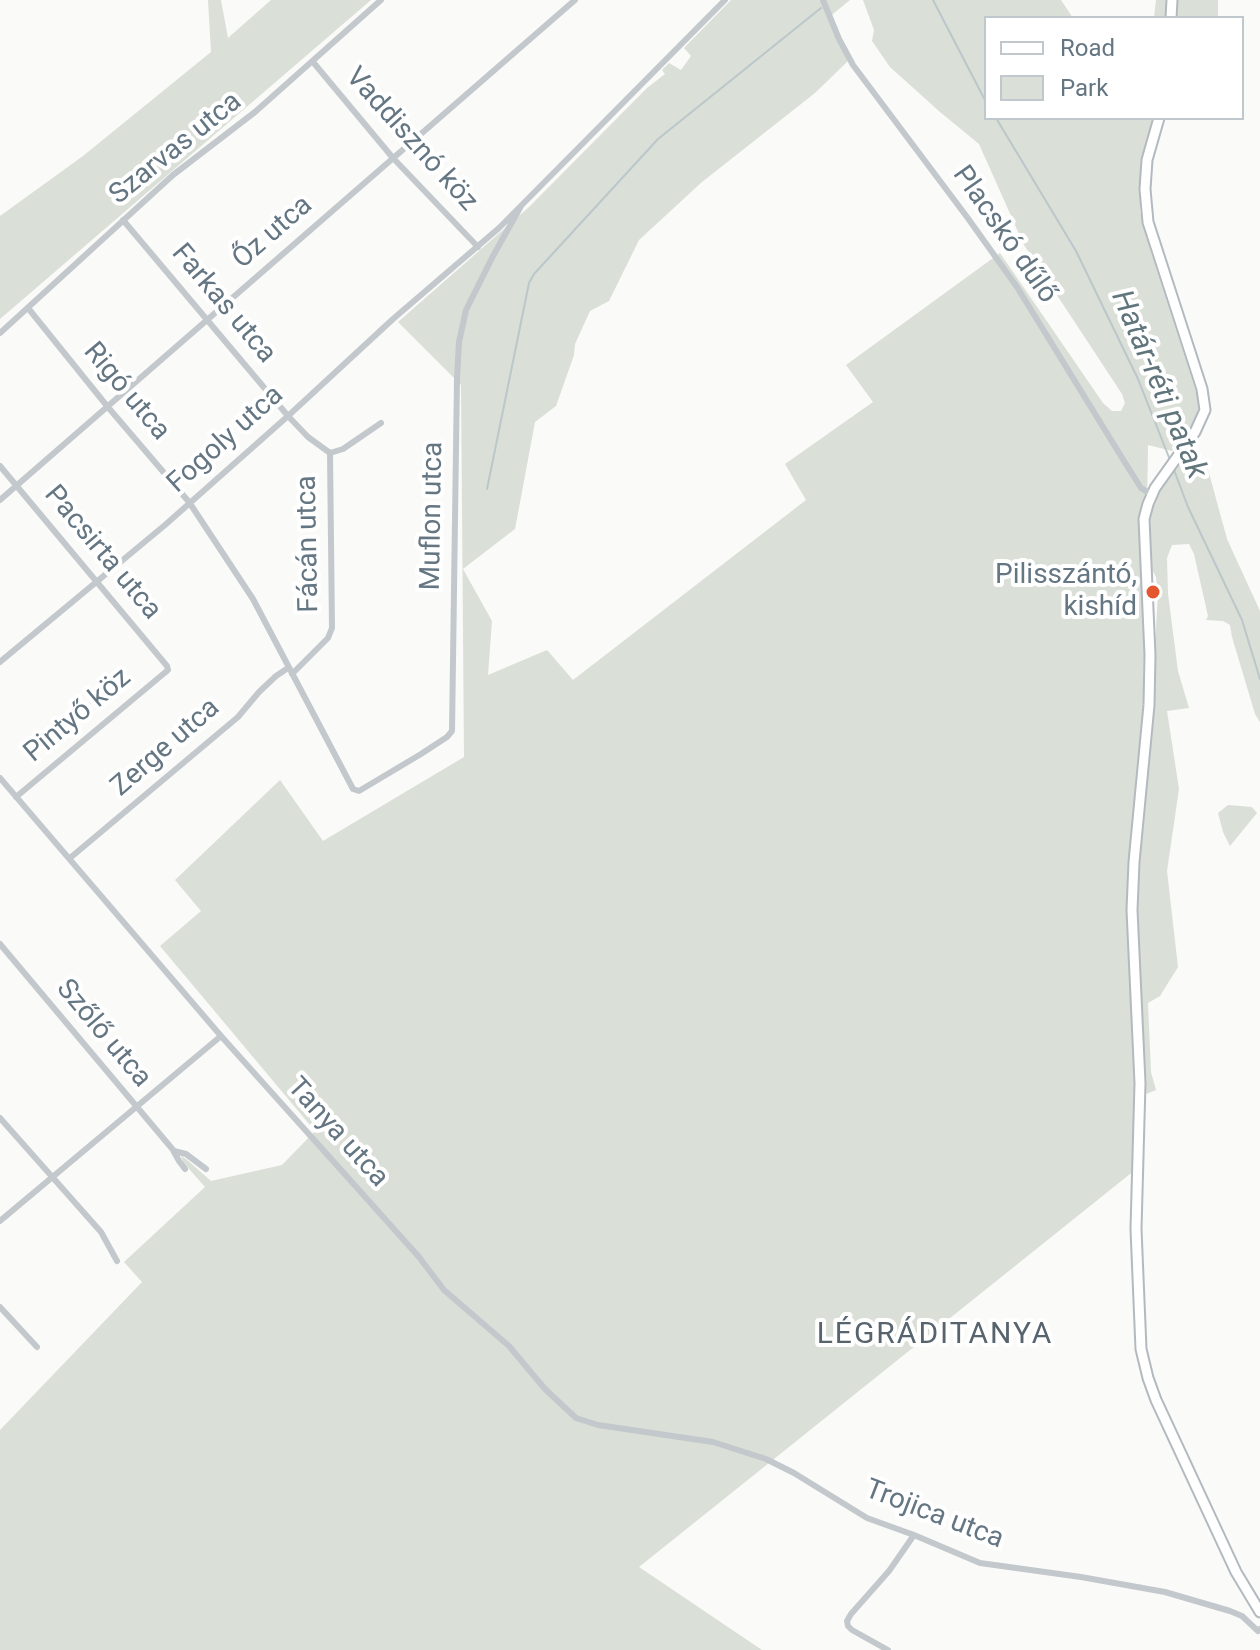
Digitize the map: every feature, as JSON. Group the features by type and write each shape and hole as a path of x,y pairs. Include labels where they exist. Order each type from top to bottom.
{"street":[{"name":"Szarvas utca","path":"0,333 173,175 255,112 381,0"},
{"name":"Őz utca","path":"0,500 575,0"},
{"name":"Muflon utca","path":"478,247 725,0"},
{"name":"Placskó dűlő","path":"823,0 853,65 1008,275 1141,488 1152,495"},
{"name":"Vaddisznó köz","path":"313,62 393,158 478,247"},
{"path":"1158,120 1147,160 1145,189 1148,222 1205,410 1152,495 1144,519 1149,705 1132,910 1140,1083 1136,1229 1141,1349 1156,1400 1236,1572 1260,1612"},
{"name":"Muflon utca","path":"359,791 421,754 452,731 459,342 466,310 521,206"},
{"name":"Farkas utca","path":"123,220 288,416"},
{"name":"Fogoly utca","path":"0,662 165,525 393,319 478,247"},
{"name":"Rigó utca","path":"28,308 189,502 253,599 353,789 359,791"},
{"name":"Fácán utca","path":"288,416 308,437 330,453 332,628 328,638 290,671"},
{"path":"330,453 343,449 381,423"},
{"name":"Pacsirta utca","path":"0,466 98,581 168,670"},
{"name":"Pintyő köz","path":"16,797 168,670"},
{"name":"Zerge utca","path":"70,858 238,717 276,676 290,671"},
{"name":"Tanya utca","path":"0,778 221,1036 419,1257 444,1290 509,1346 545,1389 576,1418 598,1425 690,1440"},
{"name":"Szőlő utca","path":"0,944 174,1151 185,1169"},
{"path":"0,1221 221,1036"},
{"path":"0,1118 101,1232 117,1261"},
{"name":"Szőlő utca","path":"174,1151 186,1154 206,1169"},
{"path":"0,1307 37,1347"},
{"name":"Trojica utca","path":"690,1440 728,1446 766,1459 867,1518 980,1563 1165,1592 1242,1616 1258,1631 1260,1629"},
{"path":"888,1650 852,1630 847,1621 889,1571 914,1535"}],"green space":[{"path":"208,0 221,0 228,38 271,0 371,0 0,319 0,216 83,156 211,52"},
{"path":"731,0 850,0 828,18 848,61 815,93 702,182 639,240 609,301 590,311 575,344 556,406 535,422 515,529 463,569 492,621 488,675 547,650 573,680 806,500 785,464 873,402 846,365 1000,253 1103,403 1112,411 1121,411 1125,403 1122,394 1024,245 979,144 890,67 872,41 874,30 863,0 1061,0 1072,16 984,16 984,120 1153,120 1143,154 1140,211 1200,404 1192,428 1172,451 1148,445 1147,507 1190,450 1203,461 1227,539 1260,611 1260,722 1255,714 1230,625 1223,621 1206,620 1208,616 1194,554 1189,544 1172,545 1167,558 1168,594 1178,671 1189,708 1167,711 1179,789 1167,871 1178,967 1160,996 1148,1003 1151,1072 1156,1090 1136,1098 1135,1170 639,1567 762,1650 0,1650 0,1430 142,1282 124,1262 205,1187 181,1156 211,1181 282,1165 315,1131 160,946 201,911 175,880 280,780 323,841 464,757 461,385 398,322 529,207 647,88 665,74 662,70 669,63 681,70 691,56 684,48","holes":["1146,559 1156,577 1158,594 1150,730 1141,801"]},
{"path":"1156,0 1218,0 1218,16 1154,16"},
{"path":"1228,805 1252,807 1257,813 1230,846 1218,813"}],"waterway":[{"name":"Határ-réti patak","path":"933,0 984,98"},
{"path":"487,489 529,283 534,274 658,139 821,8"},
{"name":"Határ-réti patak","path":"997,120 1076,251 1138,379 1170,460"},
{"name":"Határ-réti patak","path":"1174,470 1188,507 1242,620 1260,679"}],"place":[{"name":"Pilisszántó, kishíd","path":"1153,592"}],"district":[{"name":"LÉGRÁDITANYA","path":"935,1335"}]}
